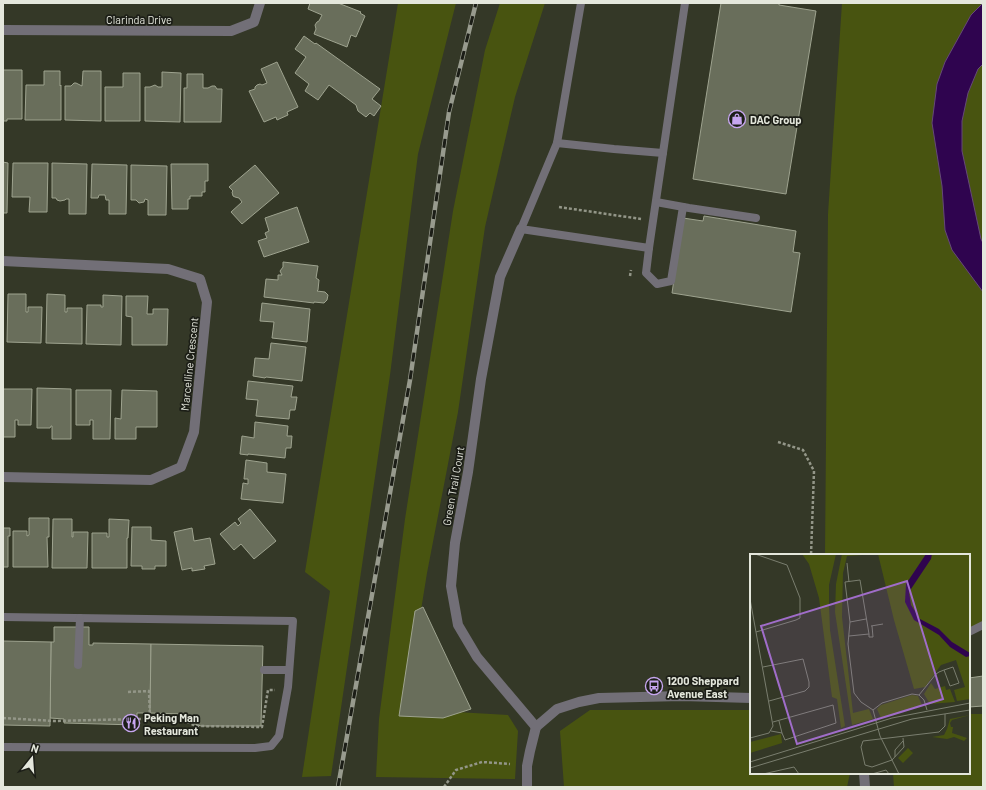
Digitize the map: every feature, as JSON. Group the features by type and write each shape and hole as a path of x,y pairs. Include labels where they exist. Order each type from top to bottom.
{"street":[{"name":"Clarinda Drive","path":"3,30 231,32 254,22 260,3"},
{"name":"Green Trail Court","path":"522,229 500,276 481,379 468,472 455,543 451,586 458,625 477,657 536,727"},
{"name":"Marcelline Crescent","path":"3,260 168,269 200,279 207,302 194,432 181,467 151,480 3,477"},
{"path":"527,785 527,766 536,727 557,709 599,698 682,696 750,698"},
{"path":"864,774 865,787"}],"lane":[{"path":"581,3 557,143 522,229 650,248"},
{"path":"684,207 671,280 657,284 646,273 685,3"},
{"path":"557,143 664,153"},
{"path":"656,202 756,218"},
{"path":"3,617 293,621 287,691 279,736 271,746 255,748 3,747"},
{"path":"78,665 80,618"},
{"path":"970,632 983,625"},
{"path":"264,670 289,670"}],"path":[{"path":"558,207 644,219"},
{"path":"778,442 803,450 814,471 811,554"},
{"path":"3,718 54,721 178,718 196,726 262,727 268,690 287,691"},
{"path":"128,692 149,691 150,719"},
{"path":"444,787 456,770 482,762 510,764"}],"green space":[{"path":"398,3 456,3 418,154 390,375 331,776 302,777 330,591 305,572"},
{"path":"500,3 545,3 515,97 485,227 458,412 427,573 405,709 508,715 518,731 515,779 376,777 379,719 405,519 453,211 485,50"},
{"path":"842,3 983,3 983,623 970,631 970,554 825,554 828,214"},
{"path":"590,710 750,710 750,774 850,774 847,787 564,787 560,731"},
{"path":"970,714 983,714 983,787 894,787 893,774 970,774"}],"shaded area":[{"path":"983,3 983,64 978,69 968,93 962,121 962,151 983,243 983,292 952,250 945,230 942,186 932,123 937,84 945,62 971,15"}],"building":[{"path":"310,3 338,3 361,12 360,13 365,16 356,37 351,35 347,47 314,34 316,29 315,25 322,15 308,9"},
{"path":"721,3 779,3 779,5 816,11 786,194 693,179"},
{"path":"304,36 380,89 372,99 381,106 374,116 370,113 366,117 358,111 356,105 329,85 318,100 305,91 309,84 295,73 306,57 295,49"},
{"path":"277,62 298,107 287,112 288,115 277,120 276,117 264,122 249,91 255,89 257,85 267,83 261,69"},
{"path":"3,70 22,70 22,119 7,119 7,121 3,121"},
{"path":"44,71 60,71 61,120 25,120 26,85 44,85"},
{"path":"83,71 101,71 101,121 65,120 65,86 71,86 76,83 82,86"},
{"path":"162,72 181,73 180,122 145,121 145,87 155,85 162,87"},
{"path":"123,73 140,73 140,121 105,121 105,87 123,87"},
{"path":"187,74 203,74 203,88 215,86 217,89 222,89 221,122 184,122 184,88 187,88"},
{"path":"3,162 8,163 7,213 3,213"},
{"path":"13,163 48,163 47,212 29,212 30,197 12,197"},
{"path":"52,163 87,164 86,214 69,214 69,199 60,201 56,198 52,198"},
{"path":"92,164 127,165 126,214 109,214 109,200 106,200 105,195 99,195 98,198 91,198"},
{"path":"171,164 208,164 208,181 205,181 205,192 202,192 202,196 190,196 190,199 188,199 188,209 172,209"},
{"path":"131,165 167,166 166,215 148,215 148,200 145,199 144,202 139,203 136,200 131,200"},
{"path":"255,165 279,193 242,224 231,212 242,202 239,198 233,196 233,191 229,187"},
{"path":"297,207 309,242 264,257 258,241 267,238 265,233 269,231 265,218"},
{"path":"704,216 796,231 793,252 800,253 791,312 672,293 683,218 703,221"},
{"path":"283,262 318,266 316,278 319,280 317,291 325,292 328,295 327,300 324,303 314,303 264,297 266,279 278,280 278,275 282,275 280,271 283,267"},
{"path":"8,294 26,294 26,312 28,312 28,307 42,307 41,343 7,342"},
{"path":"47,294 65,295 65,312 67,312 67,308 82,308 82,344 46,343"},
{"path":"103,295 122,296 121,345 86,344 87,305 101,305 101,307 103,307"},
{"path":"126,296 148,296 147,314 153,314 153,309 168,309 167,345 132,345 132,317 126,316"},
{"path":"262,303 310,309 307,342 272,338 274,322 260,321"},
{"path":"271,343 306,347 302,381 253,376 255,358 269,359"},
{"path":"248,381 293,386 291,397 297,397 295,410 290,410 289,419 256,416 258,400 246,399"},
{"path":"37,388 71,389 71,439 52,439 52,426 50,428 37,428"},
{"path":"3,389 32,389 31,425 18,425 18,420 15,420 15,437 3,437"},
{"path":"76,390 111,390 110,439 93,439 93,420 90,420 90,425 76,425"},
{"path":"122,390 157,391 157,427 136,427 136,439 115,439 115,418 121,419"},
{"path":"255,422 288,426 287,436 292,436 291,448 286,448 285,458 240,454 242,436 254,438"},
{"path":"246,460 267,463 267,472 286,474 283,503 241,499 243,483 248,484 248,479 244,479"},
{"path":"250,509 276,541 254,559 241,544 234,550 220,534 235,522 238,526 241,523 238,519"},
{"path":"29,518 49,518 49,537 47,537 48,567 13,567 13,531 27,531 27,536 29,535"},
{"path":"53,519 72,519 72,537 73,532 88,532 87,568 52,568"},
{"path":"109,519 129,520 127,538 127,568 92,568 92,533 107,533 107,537 109,537"},
{"path":"132,527 151,527 151,540 166,541 166,566 155,566 155,569 142,569 142,566 131,566"},
{"path":"3,528 10,528 10,536 8,536 8,567 3,567"},
{"path":"192,528 194,541 210,538 215,564 204,566 205,569 192,571 192,568 182,570 174,532"},
{"path":"423,607 471,709 443,718 399,716 415,611"},
{"path":"54,627 89,627 89,645 93,645 93,643 151,644 150,713 137,713 137,725 64,723 64,719 50,718 51,642 54,642"},
{"path":"3,641 51,642 50,726 3,725"},
{"path":"151,644 263,646 261,726 201,726 192,723 187,719 185,714 150,713"},
{"path":"983,676 983,706 970,707 970,678"}],"railway":[{"path":"338,787 410,380 449,112 476,3"}],"place":[{"name":"DAC Group","path":"737,119"},
{"name":"1200 Sheppard Avenue East","path":"654,686"},
{"name":"Peking Man Restaurant","path":"131,723"}]}
